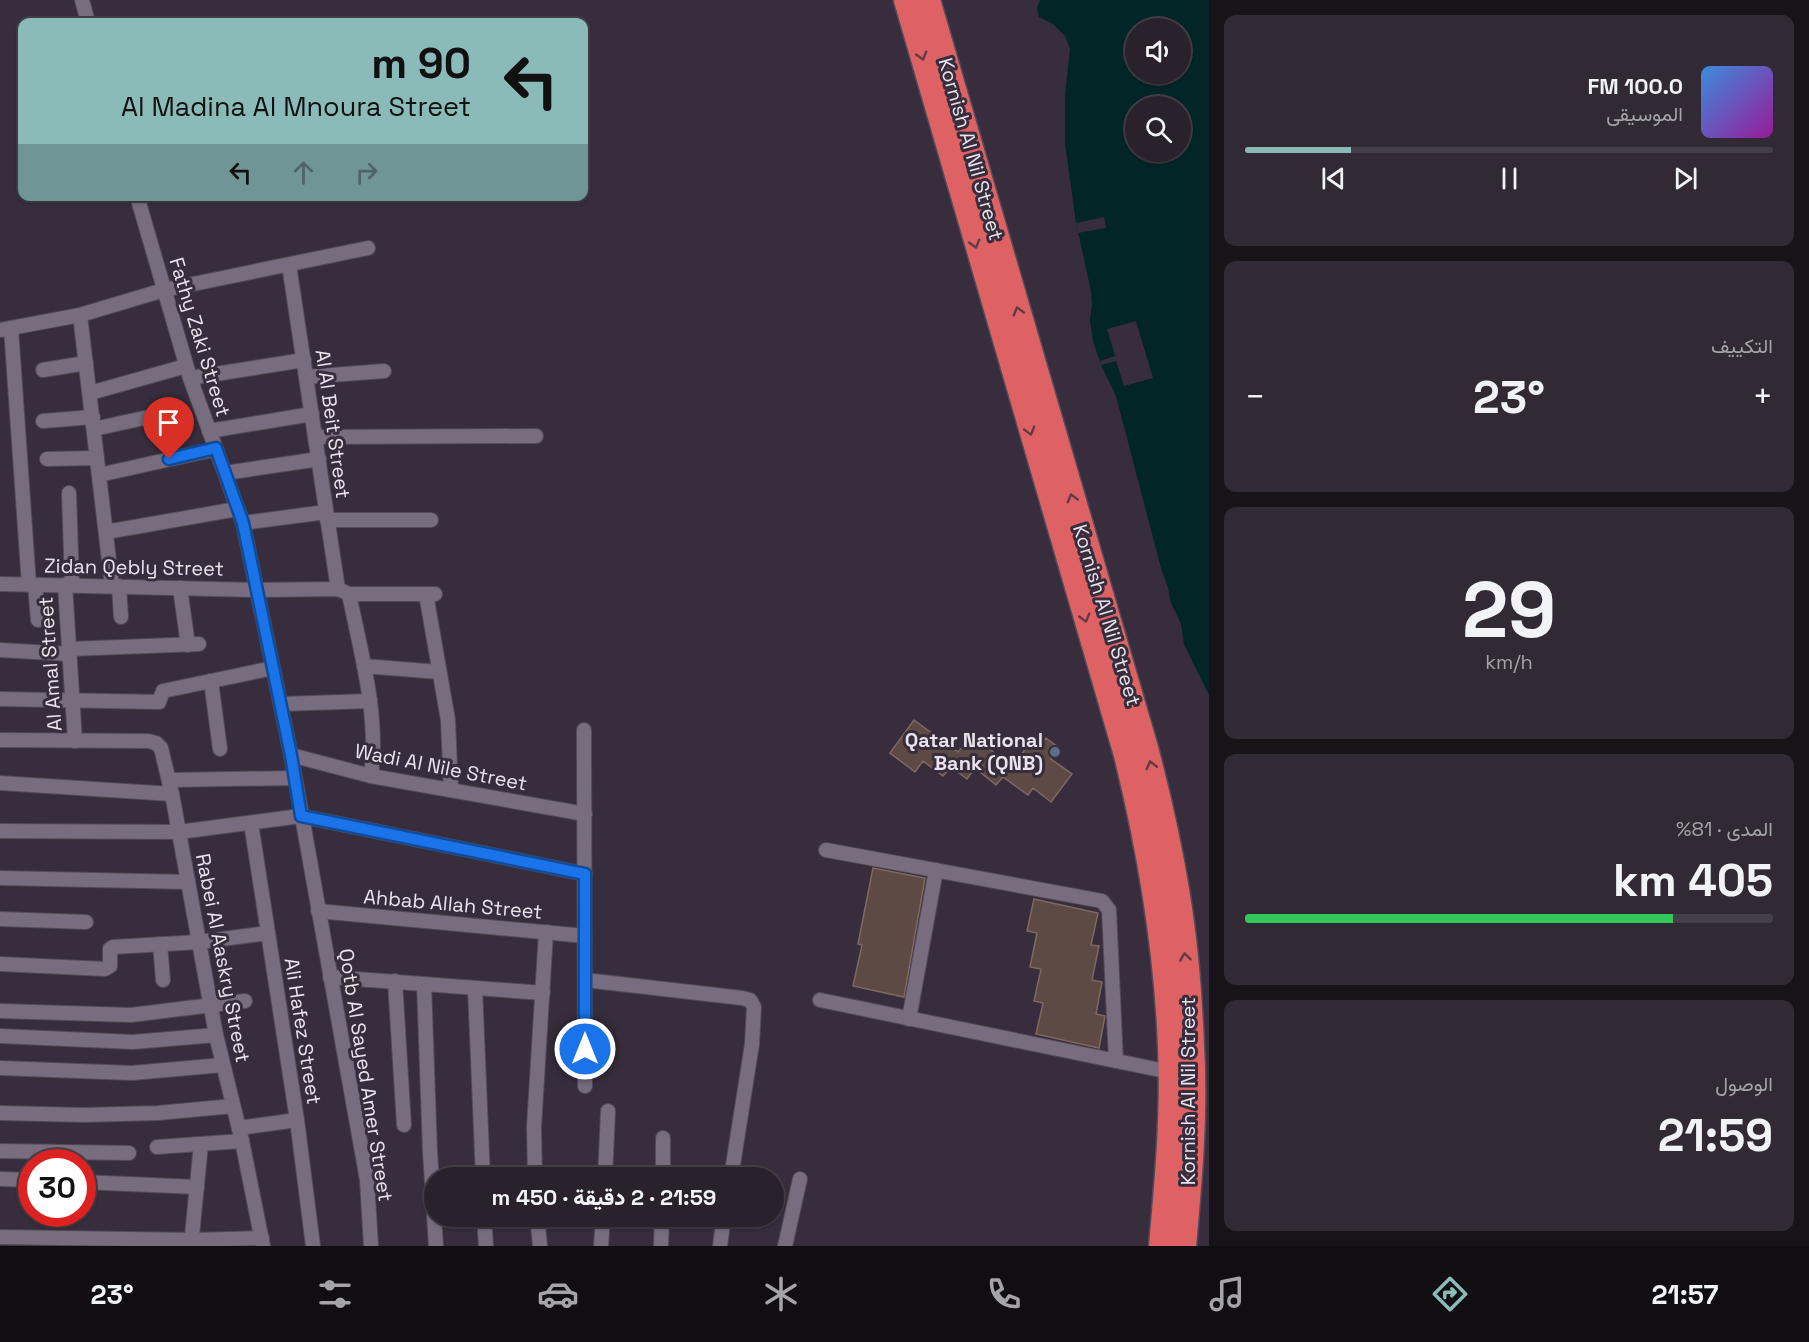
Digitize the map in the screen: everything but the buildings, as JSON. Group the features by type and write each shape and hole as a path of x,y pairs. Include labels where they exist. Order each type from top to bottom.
{"highway":[{"name":"Kornish Al Nil Street","path":"906,0 1126,755 1144,827 1157,900 1166,975 1170,1072 1170,1122 1161,1246"},
{"name":"Kornish Al Nil Street","path":"928,0 1143,738 1165,822 1179,897 1192,1048 1192,1124 1184,1246"}],"street":[{"path":"82,0 87,18"},
{"name":"Fathy Zaki Street","path":"138,201 188,372 243,523 291,755 318,911"},
{"path":"38,620 32,585 6,329 80,315 164,290 368,248"},
{"name":"Al Al Beit Street","path":"289,265 327,516 343,592 364,666 370,701 374,755 371,776"},
{"path":"80,315 106,531 121,616"},
{"path":"90,393 188,372 304,360"},
{"path":"43,370 86,363"},
{"path":"306,377 384,371"},
{"path":"209,431 312,414"},
{"path":"43,421 93,423 153,416"},
{"path":"315,437 536,436"},
{"path":"99,475 216,448"},
{"path":"47,459 97,458"},
{"path":"225,473 319,459"},
{"name":"Al Amal Street","path":"69,493 69,652 75,741"},
{"path":"106,531 237,509"},
{"path":"243,523 327,516 431,520"},
{"name":"Zidan Qebly Street","path":"0,584 430,594 439,672"},
{"path":"0,650 69,652 193,645 180,588"},
{"path":"364,666 439,672 448,720 451,789"},
{"path":"0,699 159,702 162,691 273,668"},
{"path":"211,681 220,749"},
{"path":"280,704 370,701"},
{"path":"584,730 585,1086"},
{"path":"0,740 75,741"},
{"name":"Rabei Al Aaskry Street","path":"75,741 148,741 156,743 164,755 216,1035 241,1135 263,1242"},
{"name":"Wadi Al Nile Street","path":"291,755 371,776 585,814"},
{"path":"0,783 170,787 295,778"},
{"path":"0,831 179,832 301,816 585,874"},
{"name":"Ali Hafez Street","path":"251,823 297,1120 313,1246"},
{"path":"826,850 1102,901 1107,904 1116,1061"},
{"path":"909,1019 936,870"},
{"path":"0,878 188,882"},
{"name":"Ahbab Allah Street","path":"318,911 585,936"},
{"name":"Qotb Al Sayed Amer Street","path":"318,911 367,1180 371,1246"},
{"path":"0,919 86,922"},
{"path":"535,1167 534,1128 546,932"},
{"path":"0,964 105,969 110,966 111,947 200,942 268,933"},
{"path":"160,944 163,980"},
{"path":"330,977 543,993"},
{"path":"585,980 750,1000 754,1006 752,1044 733,1167"},
{"path":"395,981 404,1125"},
{"path":"424,984 436,1246"},
{"path":"475,988 483,1167"},
{"path":"820,1000 1170,1072"},
{"path":"0,1011 131,1015 245,1001"},
{"path":"0,1036 133,1042 216,1035"},
{"path":"0,1068 132,1073 223,1065"},
{"path":"0,1113 83,1115 158,1113 233,1106"},
{"path":"605,1167 608,1111"},
{"path":"158,1147 201,1144 297,1120"},
{"path":"663,1138 663,1167"},
{"path":"192,1243 201,1144"},
{"path":"0,1151 129,1153"},
{"path":"0,1179 18,1180"},
{"path":"785,1246 800,1179"},
{"path":"96,1183 198,1187"},
{"path":"485,1227 486,1246"},
{"path":"538,1227 540,1246"},
{"path":"602,1246 603,1227"},
{"path":"661,1246 662,1227"},
{"path":"720,1246 723,1227"},
{"path":"0,1236 192,1243 263,1242"}],"shaded area":[{"path":"1040,0 1209,0 1209,695 1184,644 1181,624 1171,603 1161,568 1116,396 1101,365 1093,341 1090,320 1091,291 1076,223 1065,143 1065,95 1070,49 1065,36 1053,24 1039,17 1037,8"}],"pier":[{"path":"1104,217 1106,228 1078,233 1076,223"},
{"path":"1136,321 1153,378 1124,386 1116,361 1101,365 1100,361 1115,356 1107,329"}],"place":[{"name":"Qatar National Bank (QNB)","path":"1055,752"}],"route":[{"path":"169,459 216,448 243,523 291,755 301,816 585,874 585,1049"}]}
